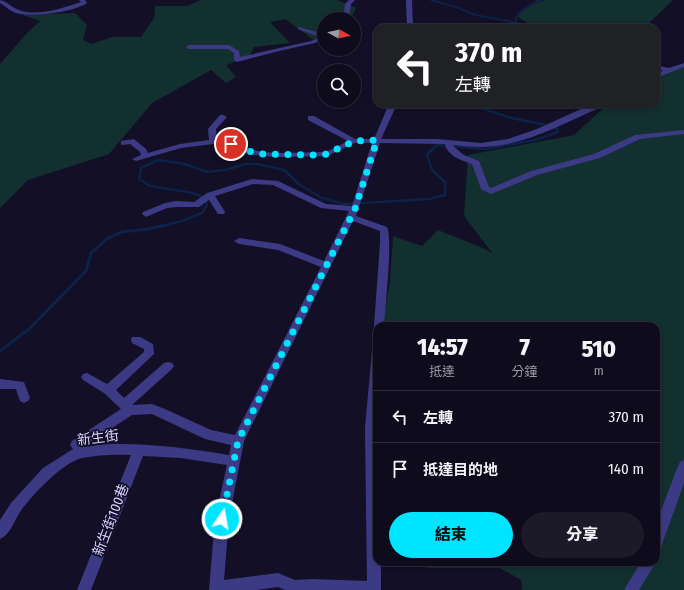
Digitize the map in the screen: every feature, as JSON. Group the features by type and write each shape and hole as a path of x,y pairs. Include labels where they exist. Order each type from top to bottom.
{"street":[{"path":"0,1 18,12 26,14 73,7 84,2 82,0"},
{"path":"347,12 348,4 352,0"},
{"path":"408,0 410,24"},
{"path":"300,28 317,34"},
{"path":"189,47 229,47 237,52 238,60 317,40"},
{"path":"660,74 684,65"},
{"path":"660,67 668,70"},
{"path":"374,566 374,590 312,586 294,587 278,580 216,589 222,519 238,441 353,213 377,140 391,108"},
{"path":"136,159 180,146 213,142 231,144 248,151 262,154 320,155 327,154 354,141 377,140 449,142 481,145 509,141 540,131 592,108"},
{"path":"213,142 212,129 223,117"},
{"path":"311,118 354,141"},
{"path":"449,142 450,148 461,157 476,163 485,189 491,191 534,173 597,156 638,137 684,132"},
{"path":"124,143 131,140 143,151 145,156"},
{"path":"146,214 164,206 176,204 196,205 210,195 252,181 264,181 287,188 304,198 324,206 353,213 384,229 385,243 379,322"},
{"path":"210,195 221,212"},
{"path":"239,241 280,247 326,265"},
{"path":"108,390 149,354 149,348 136,340"},
{"path":"76,445 127,407 168,366"},
{"path":"87,377 108,390 127,407 152,409 162,412 210,435 238,441"},
{"path":"0,384 20,385 24,398"},
{"path":"373,402 371,428 373,490"},
{"name":"新生街","path":"0,532 16,507 47,472 78,453 119,449 139,450 181,453 234,461"},
{"name":"新生街100巷","path":"84,590 139,450"},
{"path":"660,531 684,466"},
{"path":"631,590 646,566"}],"green space":[{"path":"201,0 337,0 356,8 354,12 317,12 317,39 314,40 285,19 270,22 290,43 254,47 249,57 226,65 236,77 226,83 211,70 152,103 109,154 28,180 0,208 0,64 28,32 40,21 23,15 75,13 87,25 83,40 91,44 112,37 141,37 154,18 155,6 187,6"},
{"path":"537,0 673,0 648,24 529,24 517,16"},
{"path":"684,65 684,590 522,590 521,580 500,568 429,568 418,566 660,566 660,322 383,322 390,281 393,236 422,246 438,230 485,249 493,254 464,216 468,155 574,135 604,108 660,108 660,74"}],"waterway":[{"path":"431,0 456,7 475,15 515,22"},
{"path":"515,22 518,14 521,11 543,0"},
{"path":"515,22 519,24"},
{"path":"166,225 182,221 202,213 207,205 204,198 193,193 150,186 139,179 141,168 158,160 185,164 207,172 225,170 246,164 257,164 284,170 300,185 322,198 344,204 429,199 445,195 445,182 432,170 427,154 437,145 486,149 535,140 558,132 557,128 552,126 511,118 481,108"},
{"path":"0,351 29,329 86,271 91,253 108,238 122,232 166,225"},
{"path":"162,226 166,225"}],"route":[{"path":"222,519 238,441 355,209 377,140 350,142 327,154 320,155 262,154 248,151 231,144"}]}
